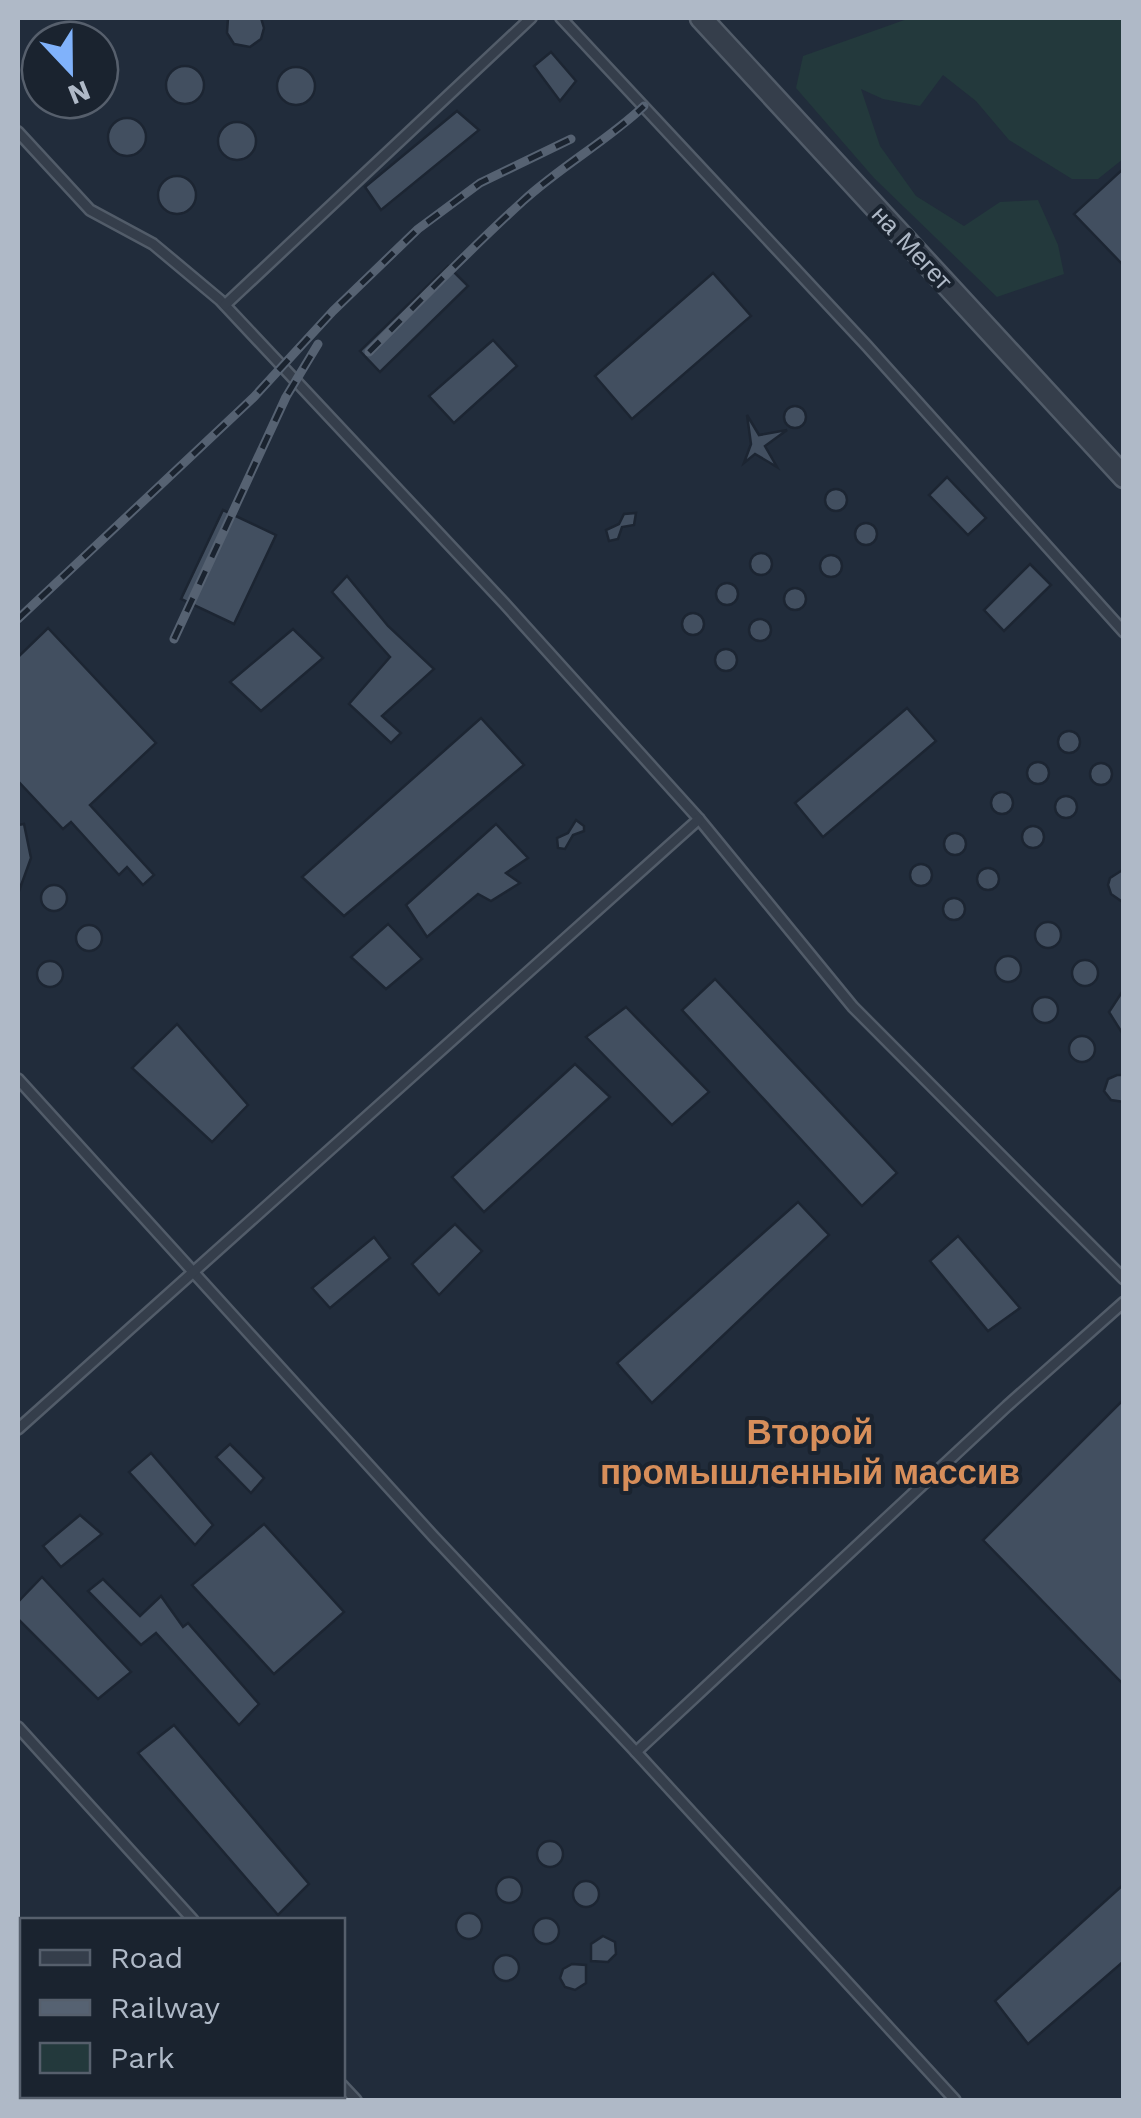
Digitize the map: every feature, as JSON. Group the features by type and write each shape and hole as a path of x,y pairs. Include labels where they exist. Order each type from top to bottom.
{"street":[{"name":"на Мегет","path":"700,18 1124,478"}],"lane":[{"path":"225,305 530,18"},
{"path":"561,18 867,346 1124,632"},
{"path":"18,132 90,210 153,244 225,305 700,819 853,1007 1124,1279"},
{"path":"18,1429 700,819"},
{"path":"18,1079 432,1536 955,2100"},
{"path":"636,1752 1124,1302"},
{"path":"18,1727 191,1918"}],"green space":[{"path":"910,18 1123,18 1123,159 1098,179 1072,179 1009,140 976,101 943,75 920,106 883,99 861,89 880,146 916,196 964,226 1000,202 1038,200 1058,245 1064,274 997,297 874,178 796,88 803,56"}],"building":[{"path":"228,18 261,18 261,39 250,47 234,44 227,33"},
{"path":"551,52 576,81 560,101 534,66"},
{"path":"185,66 198,72 204,85 198,98 185,104 172,98 166,85 172,72"},
{"path":"296,67 309,73 315,86 309,99 296,105 283,99 277,86 283,73"},
{"path":"457,111 479,130 381,210 365,187"},
{"path":"120,120 134,120 144,130 144,144 134,154 120,154 110,144 110,130"},
{"path":"237,122 250,128 256,141 250,154 237,160 224,154 218,141 224,128"},
{"path":"1124,168 1124,266 1074,214"},
{"path":"177,176 190,182 196,195 190,208 177,214 164,208 158,195 164,182"},
{"path":"448,266 468,286 380,372 360,351"},
{"path":"713,273 751,316 632,419 595,376"},
{"path":"493,340 517,366 454,423 429,396"},
{"path":"795,406 803,409 803,425 795,428 787,425 784,417 787,409"},
{"path":"747,415 759,435 787,430 765,446 777,467 755,454 744,463 751,444"},
{"path":"947,477 986,518 968,535 929,495"},
{"path":"836,489 844,492 844,508 836,511 828,508 825,500 828,492"},
{"path":"223,510 276,535 234,624 181,599"},
{"path":"636,513 634,525 622,527 618,539 609,541 606,530 619,524 624,514"},
{"path":"866,523 874,526 874,542 866,545 858,542 855,534 858,526"},
{"path":"761,553 769,556 769,572 761,575 753,572 750,564 753,556"},
{"path":"831,555 839,558 839,574 831,577 823,574 820,566 823,558"},
{"path":"1030,564 1051,585 1004,631 984,610"},
{"path":"347,576 388,626 434,669 382,716 401,733 391,743 349,704 390,657 332,592"},
{"path":"727,583 735,586 735,602 727,605 719,602 716,594 719,586"},
{"path":"795,588 803,591 803,607 795,610 787,607 784,599 787,591"},
{"path":"693,613 701,616 701,632 693,635 685,632 682,624 685,616"},
{"path":"760,619 768,622 768,638 760,641 752,638 749,630 752,622"},
{"path":"48,628 156,743 90,805 154,875 143,885 127,867 119,875 71,822 63,829 18,781 18,657"},
{"path":"293,629 323,658 261,711 230,682"},
{"path":"726,649 734,652 734,668 726,671 718,668 715,660 718,652"},
{"path":"907,708 936,741 823,837 795,803"},
{"path":"481,718 524,765 344,916 302,877"},
{"path":"1069,731 1077,734 1077,750 1069,753 1061,750 1058,742 1061,734"},
{"path":"1038,762 1046,765 1046,781 1038,784 1030,781 1027,773 1030,765"},
{"path":"1101,763 1109,766 1109,782 1101,785 1093,782 1090,774 1093,766"},
{"path":"1002,792 1010,795 1010,811 1002,814 994,811 991,803 994,795"},
{"path":"1066,796 1074,799 1074,815 1066,818 1058,815 1055,807 1058,799"},
{"path":"576,820 584,831 573,835 565,849 558,848 557,838 568,833"},
{"path":"24,824 31,858 19,891 18,825"},
{"path":"496,824 528,858 506,873 520,883 491,901 478,894 427,937 406,905"},
{"path":"1033,826 1041,829 1041,845 1033,848 1025,845 1022,837 1025,829"},
{"path":"955,833 963,836 963,852 955,855 947,852 944,844 947,836"},
{"path":"921,864 929,867 929,883 921,886 913,883 910,875 913,867"},
{"path":"988,868 996,871 996,887 988,890 980,887 977,879 980,871"},
{"path":"1124,869 1124,903 1111,894 1108,885 1110,878"},
{"path":"54,885 63,889 67,898 63,907 54,911 45,907 41,898 45,889"},
{"path":"954,898 962,901 962,917 954,920 946,917 943,909 946,901"},
{"path":"1048,922 1057,926 1061,935 1057,944 1048,948 1039,944 1035,935 1039,926"},
{"path":"388,924 422,959 386,989 351,957"},
{"path":"89,925 98,929 102,938 98,947 89,951 80,947 76,938 80,929"},
{"path":"1008,956 1017,960 1021,969 1017,978 1008,982 999,978 995,969 999,960"},
{"path":"1085,960 1094,964 1098,973 1094,982 1085,986 1076,982 1072,973 1076,964"},
{"path":"50,961 59,965 63,974 59,983 50,987 41,983 37,974 41,965"},
{"path":"715,979 897,1173 862,1206 682,1010"},
{"path":"1124,989 1124,1036 1109,1012"},
{"path":"1045,997 1054,1001 1058,1010 1054,1019 1045,1023 1036,1019 1032,1010 1036,1001"},
{"path":"626,1007 709,1092 672,1125 586,1037"},
{"path":"177,1024 248,1105 212,1142 132,1068"},
{"path":"1082,1036 1091,1040 1095,1049 1091,1058 1082,1062 1073,1058 1069,1049 1073,1040"},
{"path":"575,1064 610,1097 484,1212 452,1177"},
{"path":"1124,1075 1124,1102 1111,1100 1104,1091 1108,1079"},
{"path":"798,1202 829,1235 652,1403 617,1363"},
{"path":"455,1224 482,1251 439,1295 412,1264"},
{"path":"958,1236 1020,1308 988,1331 930,1261"},
{"path":"374,1237 390,1258 330,1308 312,1288"},
{"path":"1124,1399 1124,1685 983,1540"},
{"path":"230,1444 264,1478 251,1493 216,1457"},
{"path":"151,1453 213,1525 195,1545 129,1472"},
{"path":"80,1515 102,1534 61,1567 43,1546"},
{"path":"264,1524 344,1612 274,1674 192,1585"},
{"path":"42,1577 131,1672 98,1699 18,1619 18,1602"},
{"path":"103,1579 140,1616 161,1596 183,1627 188,1623 259,1704 239,1725 156,1633 141,1645 88,1591"},
{"path":"174,1725 309,1884 278,1915 138,1753"},
{"path":"550,1841 559,1845 563,1854 559,1863 550,1867 541,1863 537,1854 541,1845"},
{"path":"509,1877 518,1881 522,1890 518,1899 509,1903 500,1899 496,1890 500,1881"},
{"path":"586,1881 595,1885 599,1894 595,1903 586,1907 577,1903 573,1894 577,1885"},
{"path":"1124,1884 1124,1961 1028,2044 995,2001"},
{"path":"469,1913 478,1917 482,1926 478,1935 469,1939 460,1935 456,1926 460,1917"},
{"path":"546,1918 555,1922 559,1931 555,1940 546,1944 537,1940 533,1931 537,1922"},
{"path":"603,1936 615,1942 616,1954 608,1962 591,1961 591,1944"},
{"path":"506,1955 515,1959 519,1968 515,1977 506,1981 497,1977 493,1968 497,1959"},
{"path":"572,1964 586,1965 586,1983 575,1990 565,1987 560,1978 563,1969"}],"railway":[{"path":"369,352 523,201 644,106"},
{"path":"18,619 254,397 333,311 418,229 480,183 571,139"},
{"path":"174,639 286,397 318,344"}],"district":[{"name":"Второй промышленный массив","path":"810,1452"}]}
